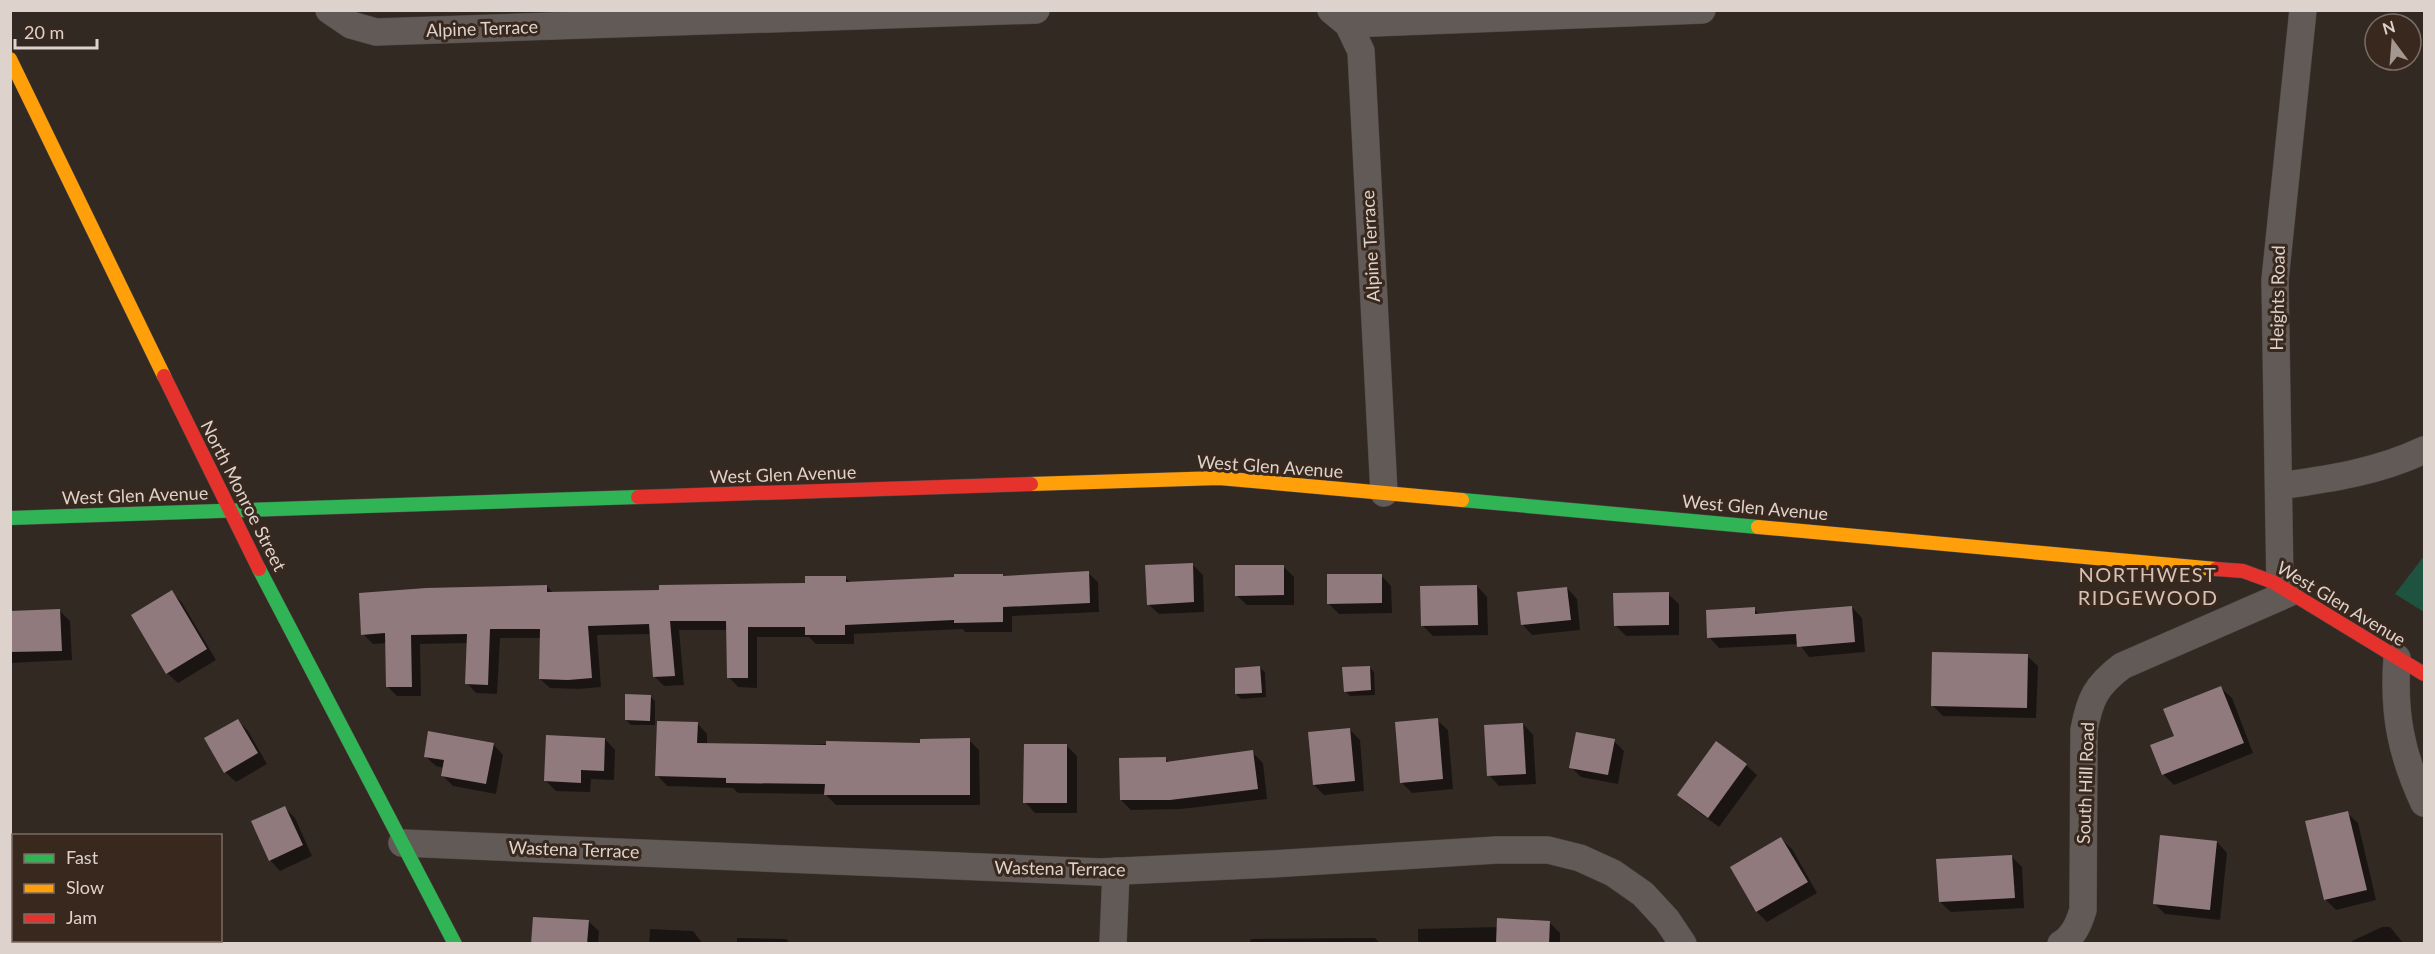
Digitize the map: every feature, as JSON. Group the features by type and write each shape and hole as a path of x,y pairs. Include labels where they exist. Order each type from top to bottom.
{"street":[{"name":"Alpine Terrace","path":"329,10 351,25 376,32 1036,10"},
{"path":"1340,17 1702,10"},
{"name":"Heights Road","path":"2284,590 2279,486 2275,280 2303,10"},
{"name":"Alpine Terrace","path":"1340,17 1354,32 1361,51 1384,493"},
{"name":"North Monroe Street","path":"10,59 229,511 455,944"},
{"path":"2279,486 2356,475 2406,459 2424,450"},
{"name":"West Glen Avenue","path":"10,518 1219,478 2230,569 2243,572 2284,590 2424,674"},
{"name":"South Hill Road","path":"2061,944 2077,927 2084,910 2084,729 2089,704 2101,683 2122,666 2284,590"},
{"path":"2397,658 2395,691 2398,729 2411,776 2424,803"},
{"name":"Wastena Terrace","path":"402,843 1116,871 1272,864 1496,849 1548,850 1580,858 1613,873 1643,894 1668,920 1683,944"},
{"path":"1113,944 1116,871"}],"green space":[{"path":"2424,556 2424,612 2395,594"}],"building":[{"path":"1193,563 1194,602 1147,605 1145,565"},
{"path":"1235,565 1284,565 1284,595 1235,596"},
{"path":"1089,571 1090,603 1003,607 1003,622 954,623 954,620 845,625 845,635 805,635 805,627 748,627 748,678 727,678 726,621 670,621 675,676 653,677 649,624 588,626 592,678 568,680 539,679 540,629 490,629 488,685 465,684 467,634 411,635 412,687 386,687 385,633 361,635 359,593 426,588 547,585 547,592 659,590 659,585 805,583 805,576 846,576 846,582 954,577 954,574 1003,574 1003,576"},
{"path":"1327,574 1382,574 1382,603 1327,604"},
{"path":"1477,585 1478,625 1421,626 1420,586"},
{"path":"1567,587 1571,620 1521,625 1517,592"},
{"path":"172,590 207,649 166,674 131,615"},
{"path":"1669,592 1669,625 1614,626 1613,593"},
{"path":"1852,606 1855,642 1797,647 1796,634 1707,638 1706,610 1755,607 1755,614"},
{"path":"60,609 62,651 10,652 10,611"},
{"path":"1932,652 2028,654 2027,708 1931,706"},
{"path":"1260,666 1262,693 1235,694 1235,668"},
{"path":"1370,666 1371,690 1344,692 1342,667"},
{"path":"2221,686 2244,743 2162,775 2150,745 2174,736 2163,709"},
{"path":"625,694 651,695 650,721 625,720"},
{"path":"1438,718 1443,779 1400,783 1395,722"},
{"path":"238,719 258,753 224,773 204,738"},
{"path":"657,721 698,722 697,743 826,745 826,741 920,743 920,739 970,738 970,795 824,795 825,784 726,783 726,778 655,776"},
{"path":"1523,723 1526,774 1487,776 1484,725"},
{"path":"1350,728 1355,781 1313,785 1308,732"},
{"path":"428,731 494,743 486,784 441,776 444,760 424,757"},
{"path":"1576,732 1615,739 1608,775 1569,768"},
{"path":"546,735 605,738 604,771 581,770 581,783 544,781"},
{"path":"1716,741 1747,764 1708,818 1677,795"},
{"path":"1024,744 1067,744 1067,803 1023,803"},
{"path":"1253,750 1258,789 1170,800 1120,800 1119,758 1166,757 1166,762"},
{"path":"285,806 303,845 269,861 251,821"},
{"path":"2348,811 2367,890 2324,900 2305,821"},
{"path":"2160,835 2217,841 2210,910 2153,904"},
{"path":"1781,837 1808,882 1756,912 1730,867"},
{"path":"2012,855 2015,898 1939,902 1936,859"},
{"path":"533,917 589,920 587,944 531,944"},
{"path":"1497,918 1550,921 1549,944 1496,944"}],"traffic: fast":[{"path":"10,518 638,497"},
{"path":"1462,500 1758,527"},
{"path":"259,569 455,944"}],"traffic: slow":[{"path":"10,59 164,376"},
{"path":"1031,484 1219,478 1462,500"},
{"path":"1758,527 2216,569"}],"traffic: jam":[{"path":"164,376 259,569"},
{"path":"638,497 1031,484"},
{"path":"2216,569 2243,571 2273,582 2424,674"}],"district":[{"name":"NORTHWEST RIDGEWOOD","path":"2148,586"}]}
